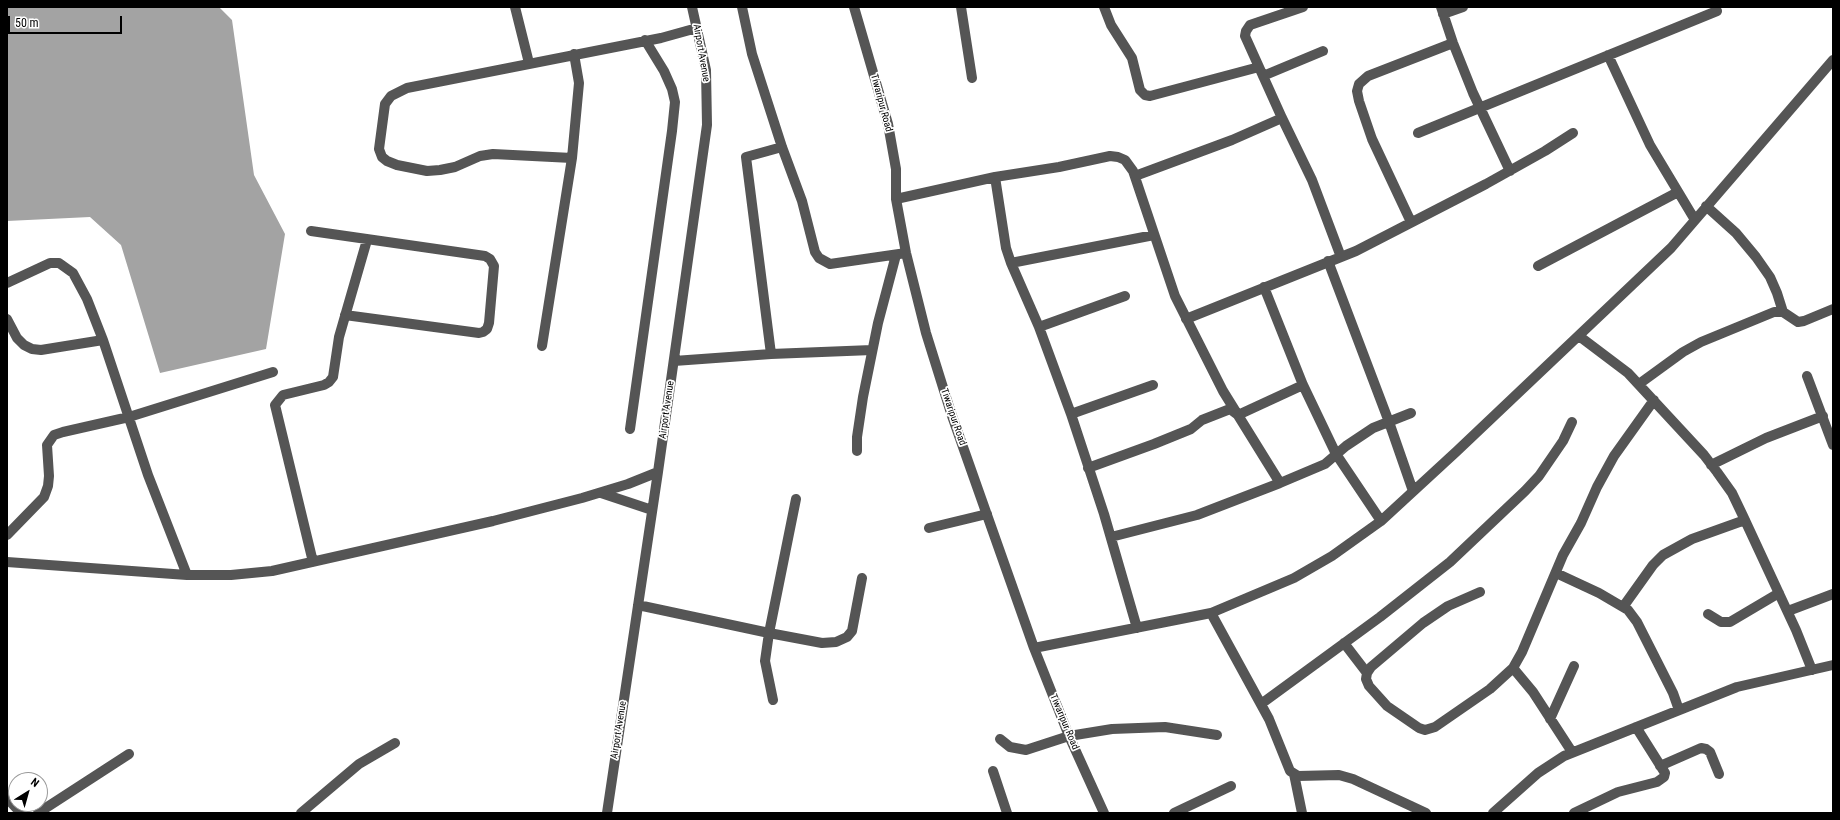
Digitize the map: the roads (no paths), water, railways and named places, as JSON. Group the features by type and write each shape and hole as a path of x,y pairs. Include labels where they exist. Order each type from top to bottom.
{"street":[{"path":"515,7 529,63"},
{"name":"Airport Avenue","path":"607,813 658,472 707,125 706,70 692,7"},
{"path":"742,7 752,54 782,146 802,201 815,252 819,258 830,264 901,254 872,350 862,397 857,437 857,451"},
{"name":"Tiwaripur Road","path":"854,7 888,124 896,169 896,199 901,254 951,412 1034,648 1069,736 1104,813"},
{"path":"962,7 972,78"},
{"path":"1104,7 1111,26 1132,58 1140,90 1145,95 1150,96 1261,72 1323,51"},
{"path":"1303,7 1250,25 1245,36 1312,180 1341,257"},
{"path":"1463,7 1442,10 1453,43 1480,109 1510,171"},
{"path":"1418,133 1480,109 1717,11"},
{"path":"572,158 493,154 480,156 455,167 427,171 397,165 382,157 379,149 385,104 391,96 407,88 697,28"},
{"path":"630,429 675,102 672,89 664,72 644,40"},
{"path":"1411,222 1372,139 1357,91 1359,84 1368,76 1453,43"},
{"path":"542,346 572,158 579,83 574,54"},
{"path":"1608,55 1650,146 1694,220"},
{"path":"1034,648 1211,613 1294,578 1332,556 1381,521 1671,248 1833,60"},
{"path":"1135,176 1232,140 1282,118"},
{"path":"1186,319 1356,251 1510,171 1546,151 1573,133"},
{"path":"771,354 746,157 782,146"},
{"path":"896,199 995,177 1059,167 1110,156 1125,160 1135,176 1175,296 1186,319 1223,391 1280,483"},
{"path":"995,177 1006,248 1039,327 1070,414 1111,537 1137,628"},
{"path":"1538,266 1678,192"},
{"path":"1706,206 1736,233 1756,257 1770,278 1783,312"},
{"path":"311,232 485,256 490,259 494,266 489,323 487,329 479,333 346,315"},
{"path":"1011,263 1154,235"},
{"path":"313,562 275,405 283,395 324,385 329,382 334,371 339,336 367,240"},
{"path":"1328,261 1389,422 1413,491"},
{"path":"7,283 50,263 59,263 66,266 72,273 87,299 103,340 148,475 187,575"},
{"path":"1264,287 1303,385 1336,454 1381,521"},
{"path":"1039,327 1125,296"},
{"path":"1639,384 1683,352 1701,342 1774,312 1783,312 1798,322 1833,309"},
{"path":"7,319 17,338 32,349 41,350 103,340"},
{"path":"1579,336 1628,373 1639,384 1711,465 1732,493 1788,611 1812,670"},
{"path":"674,361 771,354 872,350"},
{"path":"7,535 44,497 48,486 49,476 47,445 54,435 129,417 273,372"},
{"path":"1807,376 1833,445"},
{"path":"1070,414 1153,385"},
{"path":"1238,415 1303,385"},
{"path":"1480,592 1448,606 1423,623 1371,667 1367,673 1366,679 1369,686 1387,706 1414,725 1425,730 1435,727 1490,689 1513,668 1522,652 1556,573 1614,456 1654,400"},
{"path":"1088,468 1154,444 1194,427 1202,420 1230,409 1238,415"},
{"path":"1111,537 1197,515 1280,483 1325,464 1336,454 1372,428 1411,413"},
{"path":"1711,465 1766,438 1823,416"},
{"path":"1261,704 1450,562 1525,491 1551,460 1572,422"},
{"path":"7,562 187,575 231,576 272,571 494,521 601,493 658,472"},
{"path":"601,493 652,510"},
{"path":"774,700 765,661 769,633 796,499"},
{"path":"929,528 987,514"},
{"path":"1623,607 1663,555 1692,539 1745,520"},
{"path":"1556,573 1599,593 1623,607 1637,622 1673,693 1679,710"},
{"path":"638,605 822,643 836,642 847,637 852,631 855,622 862,578"},
{"path":"1708,614 1721,622 1730,622 1779,593"},
{"path":"1788,611 1833,594"},
{"path":"1211,613 1269,719 1287,765 1294,774 1302,813"},
{"path":"1344,643 1367,673"},
{"path":"1493,813 1538,773 1572,752 1737,687 1833,665"},
{"path":"1550,719 1574,666"},
{"path":"1513,668 1533,692 1572,752"},
{"path":"1000,738 1010,747 1026,750 1069,736 1112,729 1165,727 1217,735"},
{"path":"1574,813 1618,792 1663,779 1665,773 1636,727"},
{"path":"301,813 359,764 396,743"},
{"path":"1660,766 1701,748 1710,752 1719,774"},
{"path":"38,813 129,754"},
{"path":"993,771 1007,813"},
{"path":"1294,774 1298,776 1339,775 1353,779 1426,813"},
{"path":"1174,813 1231,786"},
{"path":"7,798 22,813"}]}
